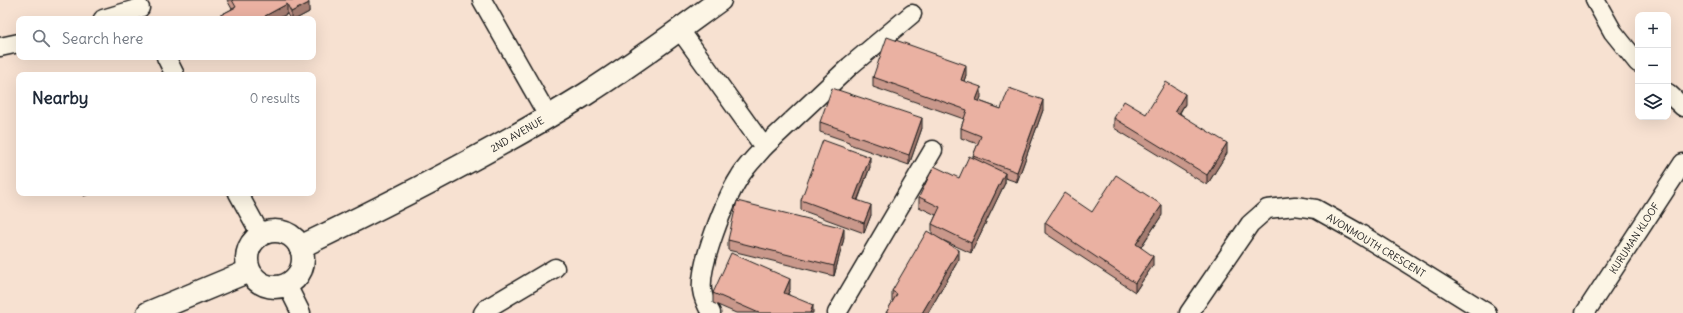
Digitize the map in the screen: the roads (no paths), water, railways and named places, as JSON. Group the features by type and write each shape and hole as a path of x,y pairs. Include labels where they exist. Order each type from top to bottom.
{"street":[{"path":"482,0 548,116"},
{"name":"2ND AVENUE","path":"300,247 401,198 495,148 587,93 680,30 720,0"},
{"path":"1595,0 1613,32 1635,59"},
{"path":"114,16 141,9"},
{"path":"710,313 704,301 702,274 717,224 739,177 764,147 850,66 912,14"},
{"path":"680,30 764,147"},
{"path":"0,47 16,44"},
{"path":"168,60 174,72"},
{"path":"1671,96 1683,107"},
{"path":"837,313 933,150"},
{"name":"KURUMAN KLOOF","path":"1585,313 1683,163"},
{"path":"240,196 261,235"},
{"name":"AVONMOUTH CRESCENT","path":"1189,313 1250,224 1267,209 1295,206 1316,209 1330,216 1487,313"},
{"path":"277,231 286,233 294,239 300,247 303,255 303,264 295,279 279,287 270,287 254,279 247,262 248,252 251,244 261,235 267,232 277,231"},
{"path":"483,313 486,309 555,268"},
{"path":"148,313 250,271"},
{"path":"287,284 301,313"}]}
